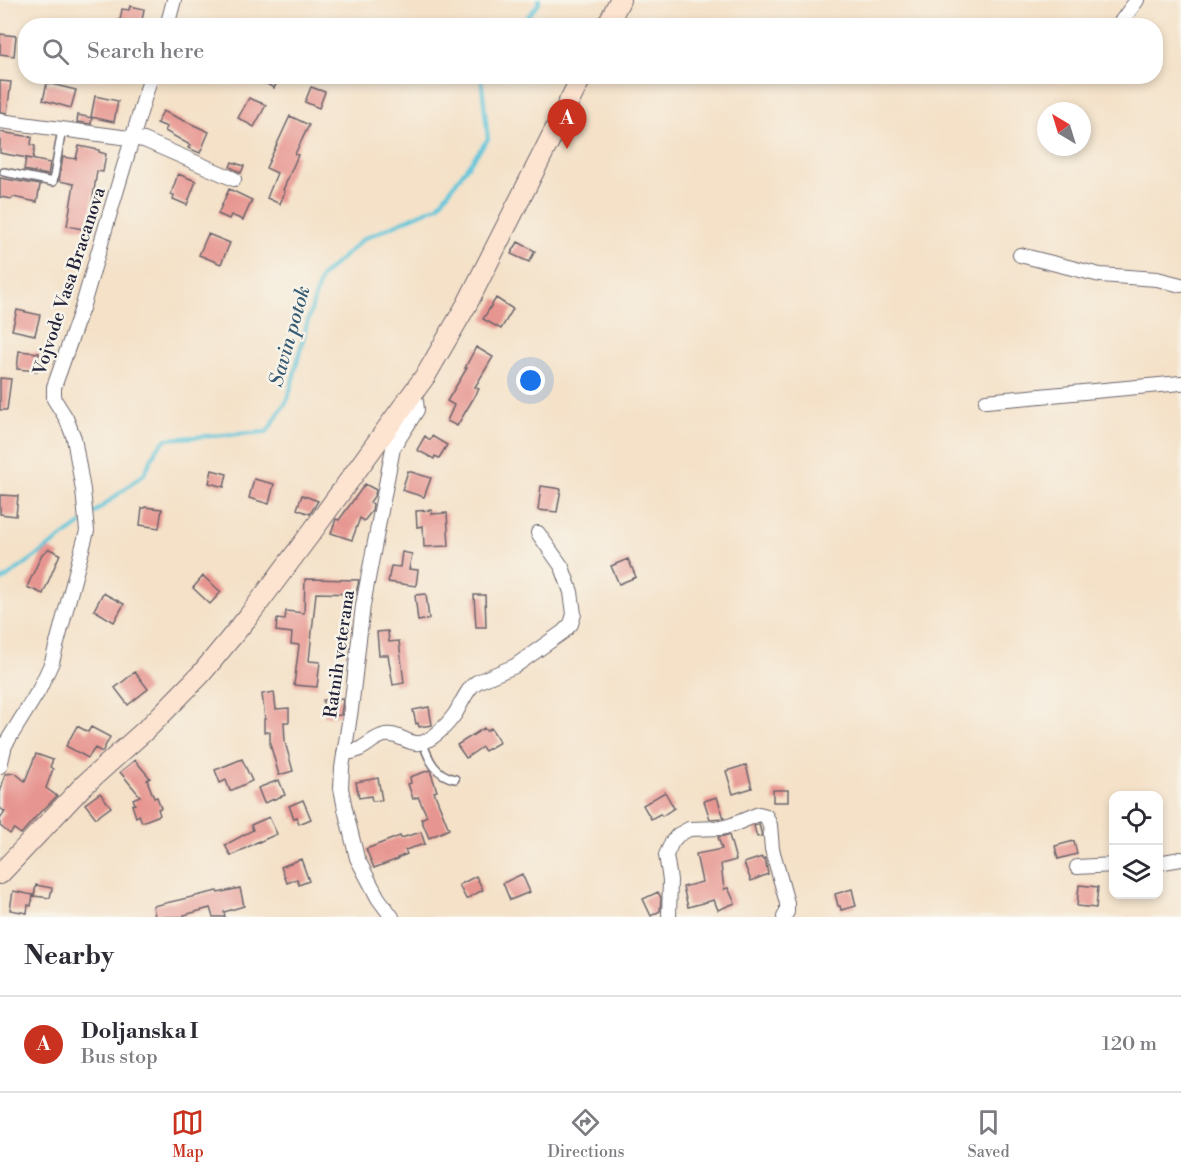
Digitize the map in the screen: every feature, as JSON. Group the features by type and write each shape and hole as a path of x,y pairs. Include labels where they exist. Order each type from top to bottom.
{"street":[{"path":"169,18 174,0"},
{"path":"611,18 620,0"},
{"path":"1124,18 1137,0"},
{"name":"Vojvode Vasa Bracanova","path":"0,766 5,745 39,690 52,662 87,531 84,490 74,438 71,427 56,403 53,393 82,308 149,84"},
{"path":"3,866 83,786 150,726 201,674 248,617 426,375 467,304 578,84"},
{"path":"0,121 144,140 234,179"},
{"path":"1020,255 1100,275 1157,279 1181,285"},
{"path":"986,401 1181,383"},
{"name":"Ratnih veterana","path":"392,917 378,898 357,858 341,788 363,605 393,448 417,410 416,401 411,395"},
{"path":"344,753 352,753 386,735 423,743 450,721 472,686 515,666 571,624 574,614 571,592 562,567 538,533"},
{"path":"669,917 670,880 666,855 672,842 689,829 721,828 759,814 766,816 770,825 772,849 787,903 787,912 784,917"},
{"path":"1163,862 1181,859"},
{"path":"1077,867 1109,865"}],"lane":[{"path":"4,172 53,182 62,129"},
{"path":"423,743 436,769 447,777 455,779"}],"building":[{"path":"130,6 144,9 142,18 120,18 122,9 129,10"},
{"path":"0,34 16,36 14,56 0,54"},
{"path":"0,81 11,82 7,113 0,112"},
{"path":"47,84 76,90 71,108 43,100"},
{"path":"311,87 325,92 319,108 305,102"},
{"path":"95,96 118,101 114,122 91,117"},
{"path":"249,98 266,105 254,127 238,118"},
{"path":"163,111 209,132 200,153 188,148 190,145 165,131 167,127 157,123"},
{"path":"78,115 92,118 91,124 77,122"},
{"path":"290,116 309,125 295,154 298,155 283,190 285,191 280,204 267,198 277,173 266,168"},
{"path":"0,132 32,137 31,145 35,146 33,159 0,153"},
{"path":"79,146 99,150 106,154 103,172 97,171 88,230 67,226 74,184 59,181 63,157 76,159"},
{"path":"26,158 50,163 48,175 24,170"},
{"path":"232,162 244,166 241,173 230,167"},
{"path":"178,174 196,181 187,205 173,199 174,195 171,194"},
{"path":"0,178 40,185 37,202 0,197"},
{"path":"229,189 252,200 243,220 231,215 229,219 218,214"},
{"path":"208,234 230,243 221,264 199,255"},
{"path":"518,242 535,251 529,262 511,254"},
{"path":"496,298 513,309 501,329 483,319"},
{"path":"17,310 40,315 35,335 12,330"},
{"path":"476,347 493,357 475,387 479,389 457,426 447,421 454,405 447,401 467,368 465,368"},
{"path":"19,351 39,353 37,371 17,369"},
{"path":"0,378 11,379 7,410 0,410"},
{"path":"425,436 430,440 432,436 447,445 439,458 435,456 434,459 417,450"},
{"path":"212,470 227,474 224,487 209,483"},
{"path":"408,471 431,478 424,497 402,490"},
{"path":"254,479 274,484 269,504 249,498"},
{"path":"365,484 376,490 370,502 373,504 372,511 364,521 360,518 352,540 331,533 336,519 339,520"},
{"path":"541,486 561,489 557,512 538,510"},
{"path":"0,495 18,496 16,516 0,514"},
{"path":"302,495 318,501 310,514 297,509"},
{"path":"142,508 162,509 159,528 140,525"},
{"path":"432,510 432,514 447,513 449,546 424,547 423,526 417,527 416,511"},
{"path":"49,549 60,554 43,594 27,587 42,554"},
{"path":"402,552 412,554 409,569 418,570 416,586 388,582 391,566 400,567"},
{"path":"628,559 636,577 619,584 611,566"},
{"path":"203,576 221,592 210,604 193,588"},
{"path":"305,579 359,580 356,594 316,593 309,661 320,662 317,687 294,685 299,645 291,644 292,633 276,631 277,619 285,620 286,611 304,613"},
{"path":"103,593 124,604 114,622 94,610"},
{"path":"426,594 429,619 418,621 415,595"},
{"path":"474,595 485,595 486,627 476,627"},
{"path":"388,631 389,642 399,641 404,683 393,685 388,655 379,655 377,632"},
{"path":"135,672 148,689 128,705 115,688"},
{"path":"274,692 276,709 289,708 289,722 284,722 285,742 293,771 279,775 270,744 270,732 264,732 262,694"},
{"path":"343,699 341,715 324,716 323,700"},
{"path":"429,707 432,725 419,727 418,723 416,724 413,710"},
{"path":"77,726 88,732 91,727 110,737 102,752 95,748 88,758 66,746"},
{"path":"484,728 486,731 491,728 500,742 485,751 482,747 466,758 457,745"},
{"path":"36,754 53,760 50,767 53,769 46,788 57,796 21,834 14,829 10,834 0,826 0,819 5,812 0,808 0,793 5,774 15,773 25,781"},
{"path":"242,759 252,781 230,791 226,780 220,783 215,770"},
{"path":"135,760 150,778 147,780 161,808 158,809 160,815 142,822 139,815 136,817 132,805 135,804 133,799 140,796 120,772"},
{"path":"746,765 752,788 733,794 726,771"},
{"path":"430,770 437,791 434,792 449,829 429,838 421,819 427,816 418,797 413,799 408,784 411,783 410,777"},
{"path":"378,778 382,800 372,801 371,796 359,798 356,782"},
{"path":"279,780 285,795 264,803 258,788"},
{"path":"773,790 788,790 788,802 773,802"},
{"path":"665,792 674,808 662,816 660,814 651,819 643,805"},
{"path":"100,793 111,807 96,818 85,804"},
{"path":"717,797 724,818 710,819 704,801"},
{"path":"303,800 311,819 299,824 289,806"},
{"path":"269,817 277,834 231,856 225,845 253,830 251,825"},
{"path":"759,824 762,836 757,837 754,826"},
{"path":"421,832 425,844 405,850 407,854 374,868 366,849 400,836 401,838"},
{"path":"729,835 736,860 721,864 724,889 728,888 735,903 718,910 714,900 688,907 683,887 702,882 696,854 722,849 718,837"},
{"path":"1074,841 1077,854 1058,859 1055,846"},
{"path":"762,857 762,859 765,858 768,874 751,881 744,863"},
{"path":"301,859 309,881 299,885 297,879 287,883 281,867"},
{"path":"522,874 530,892 510,900 503,883"},
{"path":"476,876 483,890 466,899 459,885"},
{"path":"36,885 52,888 50,898 34,896"},
{"path":"1079,885 1098,887 1096,908 1077,906"},
{"path":"240,888 244,906 224,912 225,917 213,917 210,908 184,915 184,917 155,917 153,906"},
{"path":"852,889 856,906 841,910 835,894"},
{"path":"13,891 33,895 27,913 10,910"},
{"path":"658,892 661,898 660,911 651,916 643,899"}],"waterway":[{"name":"Savin potok","path":"527,18 539,0"},
{"name":"Savin potok","path":"90,516 144,474 156,450 166,439 267,432 288,399 321,277 363,239 438,206 488,139 482,84"},
{"name":"Savin potok","path":"0,582 82,523"}],"place":[{"name":"Doljanska I","path":"567,149"}]}
